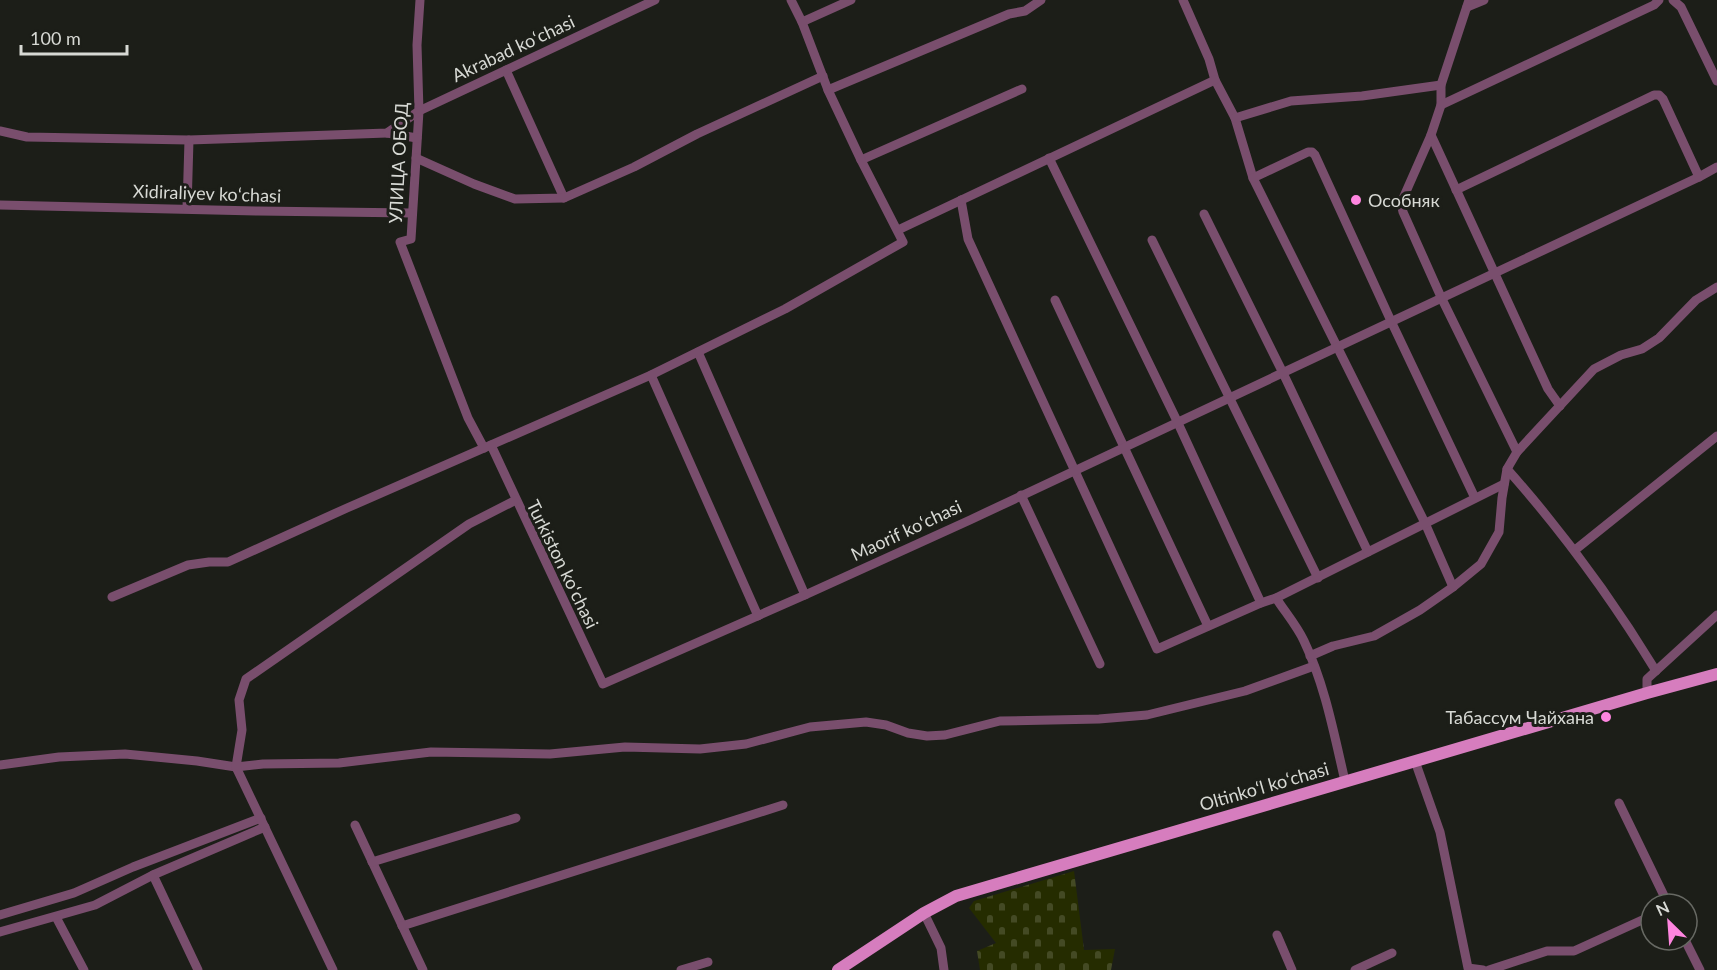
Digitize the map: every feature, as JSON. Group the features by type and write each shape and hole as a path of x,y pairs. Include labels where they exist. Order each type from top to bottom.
{"main road":[{"name":"Oltinkoʻl koʻchasi","path":"838,970 924,913 956,896 1647,693 1717,675"}],"street":[{"name":"УЛИЦА ОБОД","path":"420,0 417,45 419,111 411,239 400,242 460,397 487,447"},
{"name":"Akrabad koʻchasi","path":"387,133 419,111 655,0"},
{"path":"112,597 188,565 228,562 651,375 785,309 903,242 828,90 802,22 791,0"},
{"path":"802,22 851,0"},
{"path":"828,90 1009,14 1025,11 1041,0"},
{"path":"1183,0 1209,59 1215,80 1235,118 1254,178 1425,523 1453,587"},
{"path":"1484,0 1468,4 1441,85 1441,105 1431,135 1401,203 1441,297 1517,452"},
{"path":"1441,105 1654,5 1659,0"},
{"path":"1673,0 1681,7 1717,81"},
{"path":"506,70 564,198"},
{"path":"416,158 515,200 564,198 823,76"},
{"path":"898,230 1215,80"},
{"path":"1235,118 1291,100 1362,96 1441,85"},
{"path":"861,160 1022,89"},
{"path":"1456,190 1654,95 1659,95 1663,99 1699,177"},
{"path":"0,131 27,137 189,140 387,133 417,138"},
{"path":"1431,135 1548,389 1560,406"},
{"path":"187,208 189,140"},
{"path":"1254,178 1312,152 1475,498"},
{"path":"1049,158 1177,422 1261,603"},
{"name":"Maorif koʻchasi","path":"805,596 1717,167"},
{"path":"961,200 968,240 1157,649 1276,598 1504,484"},
{"name":"Xidiraliyev koʻchasi","path":"0,205 187,208 258,212 412,213"},
{"path":"1204,214 1368,552"},
{"path":"1152,240 1317,578"},
{"path":"1310,656 1333,646 1374,636 1420,610 1481,564 1500,532 1507,469 1517,452 1594,369 1621,355 1642,349 1659,338 1696,300 1717,287"},
{"path":"1055,300 1208,626"},
{"path":"698,352 805,596"},
{"path":"651,375 758,616"},
{"path":"1575,550 1717,436"},
{"path":"487,447 516,500"},
{"path":"1507,469 1575,550 1656,671"},
{"path":"1021,495 1100,664"},
{"name":"Turkiston koʻchasi","path":"236,767 242,730 239,700 246,680 469,524 516,500 603,684 805,596"},
{"path":"1276,598 1304,639 1332,722 1345,781"},
{"path":"1647,693 1647,679 1717,615"},
{"path":"0,765 59,757 125,754 236,767 263,764 339,763 431,752 550,754 625,747 700,748 746,744 810,727 866,722 886,725 908,733 927,736 945,735 1000,721 1099,719 1147,715 1245,691 1314,666"},
{"path":"1415,761 1440,832 1467,969 1483,970"},
{"path":"236,767 333,970"},
{"path":"1619,803 1662,892"},
{"path":"402,926 783,805"},
{"path":"372,862 516,818"},
{"path":"0,932 96,905 153,875 263,823"},
{"path":"0,915 74,893 133,867 263,823"},
{"path":"355,825 423,970"},
{"path":"153,875 198,970"},
{"path":"924,913 942,948 944,970"},
{"path":"56,917 84,970"},
{"path":"1489,970 1547,951 1574,951 1639,921"},
{"path":"1276,935 1292,970"},
{"path":"1691,952 1700,970"},
{"path":"1355,970 1392,953"},
{"path":"681,970 708,962"}],"green space":[{"path":"1074,871 1084,950 1115,949 1111,970 980,970 977,951 996,943 969,908 974,901"}],"place":[{"name":"Особняк","path":"1356,200"},
{"name":"Табассум Чайхана","path":"1606,717"}]}
